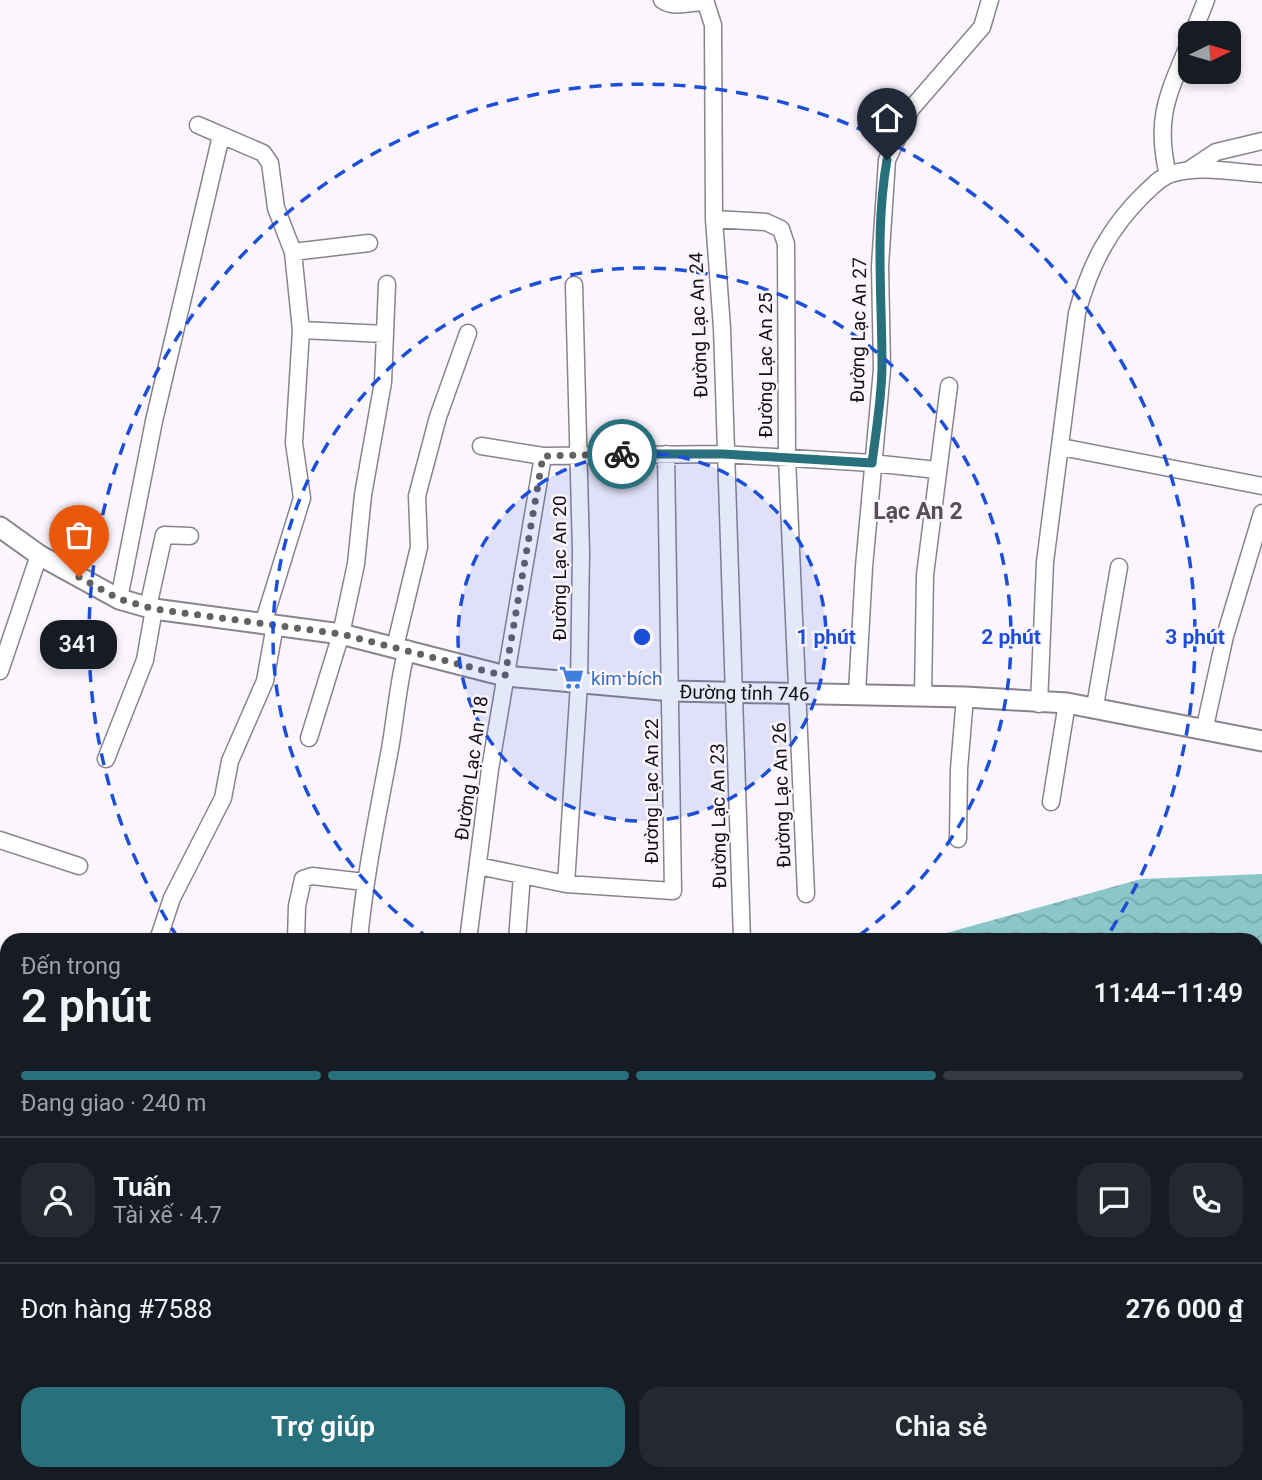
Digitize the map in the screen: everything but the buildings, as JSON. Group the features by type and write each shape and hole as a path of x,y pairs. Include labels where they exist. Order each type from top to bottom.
{"main road":[{"name":"Đường tỉnh 746","path":"0,527 39,555 119,599 151,608 341,634 505,676 672,691 965,697 1039,704 1067,703 1095,706 1204,731 1262,741"}],"street":[{"name":"Đường Lạc An 24","path":"662,0 677,5 694,1 706,3 711,12 714,219 722,328 723,454 735,691"},
{"name":"Đường Lạc An 27","path":"857,694 872,463 882,369 880,266 883,181 887,160 911,109 982,27 990,0"},
{"path":"1198,21 1206,0"},
{"path":"1168,175 1161,145 1161,127 1166,99 1178,70"},
{"path":"160,933 172,898 223,798 230,761 265,681 269,624 302,498 294,443 302,330 293,253 276,208 270,163 263,153 198,125"},
{"path":"119,599 154,421 221,136"},
{"path":"1189,170 1216,152 1262,141"},
{"path":"1039,704 1045,562 1077,313 1086,281 1112,231 1129,209 1168,175 1189,170 1262,174"},
{"name":"Đường Lạc An 25","path":"714,219 766,222 781,229 783,237 787,458 799,694"},
{"path":"293,253 369,243"},
{"path":"309,738 341,634 356,564 363,495 383,382 387,284"},
{"name":"Đường Lạc An 20","path":"566,884 579,684 580,454 579,382 573,331 574,285"},
{"path":"302,330 384,334"},
{"path":"360,933 365,881 393,728 401,648 419,547 417,496 438,418 468,333"},
{"path":"923,696 925,575 949,386"},
{"path":"481,446 543,456 723,454 872,463 937,470"},
{"path":"1061,447 1262,486"},
{"name":"Đường Lạc An 22","path":"566,884 673,891 672,691 666,454"},
{"name":"Đường Lạc An 18","path":"469,933 505,676 543,456"},
{"path":"1204,731 1225,636 1262,513"},
{"path":"106,759 145,660 164,535 190,536"},
{"path":"0,671 39,555"},
{"path":"1095,706 1118,567"},
{"name":"Đường Lạc An 23","path":"735,691 742,933"},
{"name":"Đường Lạc An 26","path":"799,694 806,894"},
{"path":"958,839 959,769 965,697"},
{"path":"1051,802 1067,703"},
{"path":"0,840 79,866"},
{"path":"478,866 566,884"},
{"path":"518,933 522,875"},
{"path":"296,933 297,906 303,879 312,876 365,881"}],"water":[{"path":"1262,874 1262,933 946,933 1141,879"}],"way so far":[{"path":"79,577 119,599 154,609 341,634 505,676 543,456 622,454"}],"place":[{"name":"341","path":"79,577"},
{"name":"kim bích","path":"571,678"}],"district":[{"name":"Lạc An 2","path":"918,511"}],"route":[{"path":"622,454 723,454 872,463 882,369 880,266 883,181 887,160"}]}
